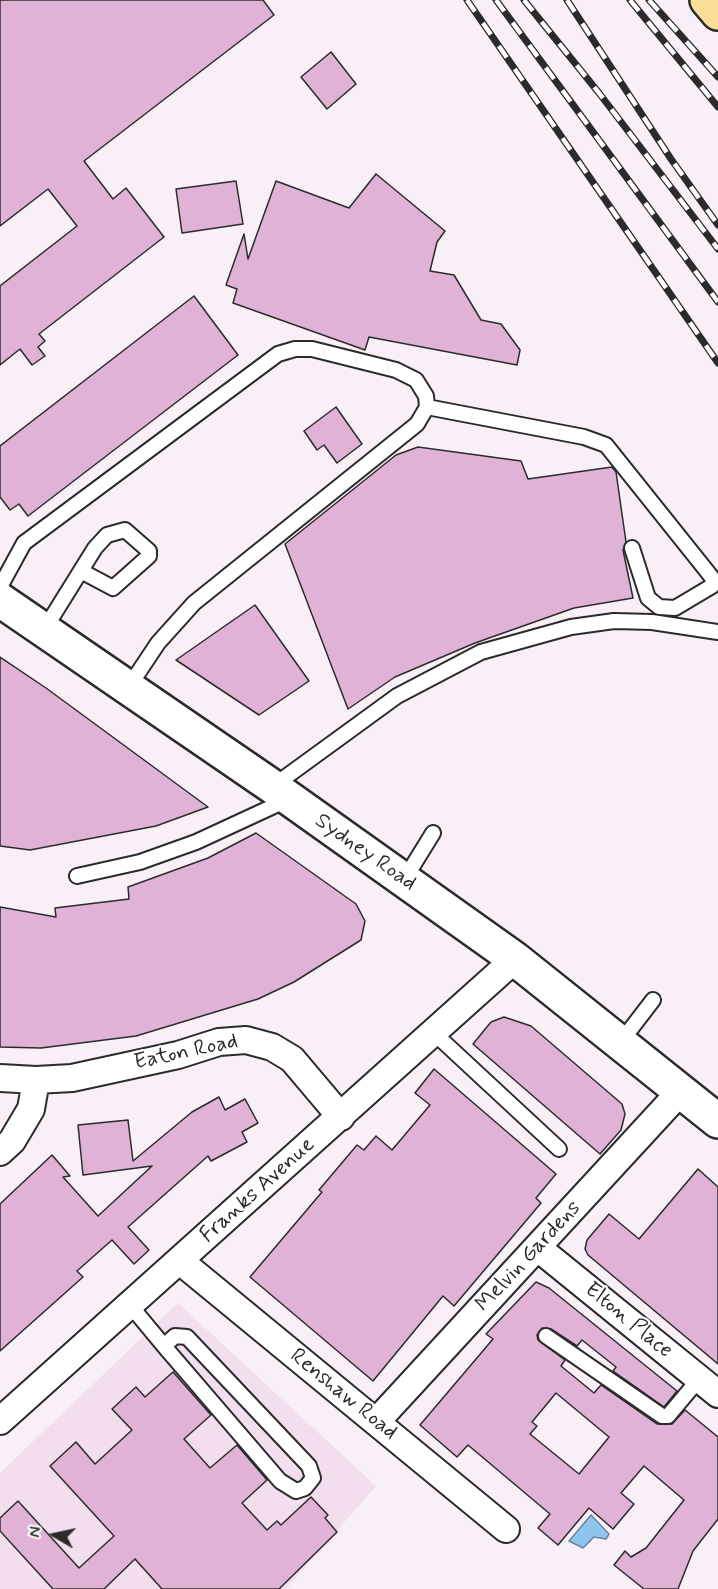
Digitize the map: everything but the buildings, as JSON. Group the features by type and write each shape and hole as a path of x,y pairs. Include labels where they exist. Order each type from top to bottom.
{"highway":[{"path":"707,0 718,14"}],"main road":[{"name":"Sydney Road","path":"0,600 281,793 515,959 718,1121"}],"street":[{"name":"Franks Avenue","path":"0,1421 515,959"},
{"name":"Eaton Road","path":"0,1078 36,1080 72,1078 178,1055 219,1042 246,1040 272,1047 292,1059 341,1117"},
{"path":"0,1152 12,1141 31,1109 36,1080"},
{"name":"Melvin Gardens","path":"376,1422 681,1091"},
{"name":"Elton Place","path":"538,1248 709,1386"},
{"name":"Renshaw Road","path":"180,1261 506,1529"}],"lane":[{"path":"0,586 24,543 278,354 295,349 312,349 396,370 416,380 426,396 427,407 417,424 181,615 158,643 128,688"},
{"path":"427,407 584,437 606,445 713,579 711,586 675,608 658,608 648,598 632,548"},
{"path":"44,630 94,548 111,532 125,530 149,551 149,556 113,588 81,571"},
{"path":"77,876 140,861 196,842 281,793 397,696 481,652 571,627 614,621 652,622 718,632"},
{"path":"403,880 433,833"},
{"path":"620,1042 653,1000"},
{"path":"434,1033 559,1149"},
{"path":"130,1305 164,1346 280,1481 296,1491 305,1488 313,1478 309,1466 187,1337 175,1336 164,1346"},
{"path":"546,1336 662,1416 668,1416 709,1386"}],"shaded area":[{"path":"178,1303 376,1486 286,1589 0,1589 0,1473"}],"water":[{"path":"591,1515 609,1534 606,1539 594,1537 583,1548 569,1541"}],"railway":[{"path":"467,0 718,363"},
{"path":"496,0 718,302"},
{"path":"524,0 599,93 718,249"},
{"path":"567,0 671,159 718,225"},
{"path":"630,0 718,107"},
{"path":"649,0 718,77"}]}
